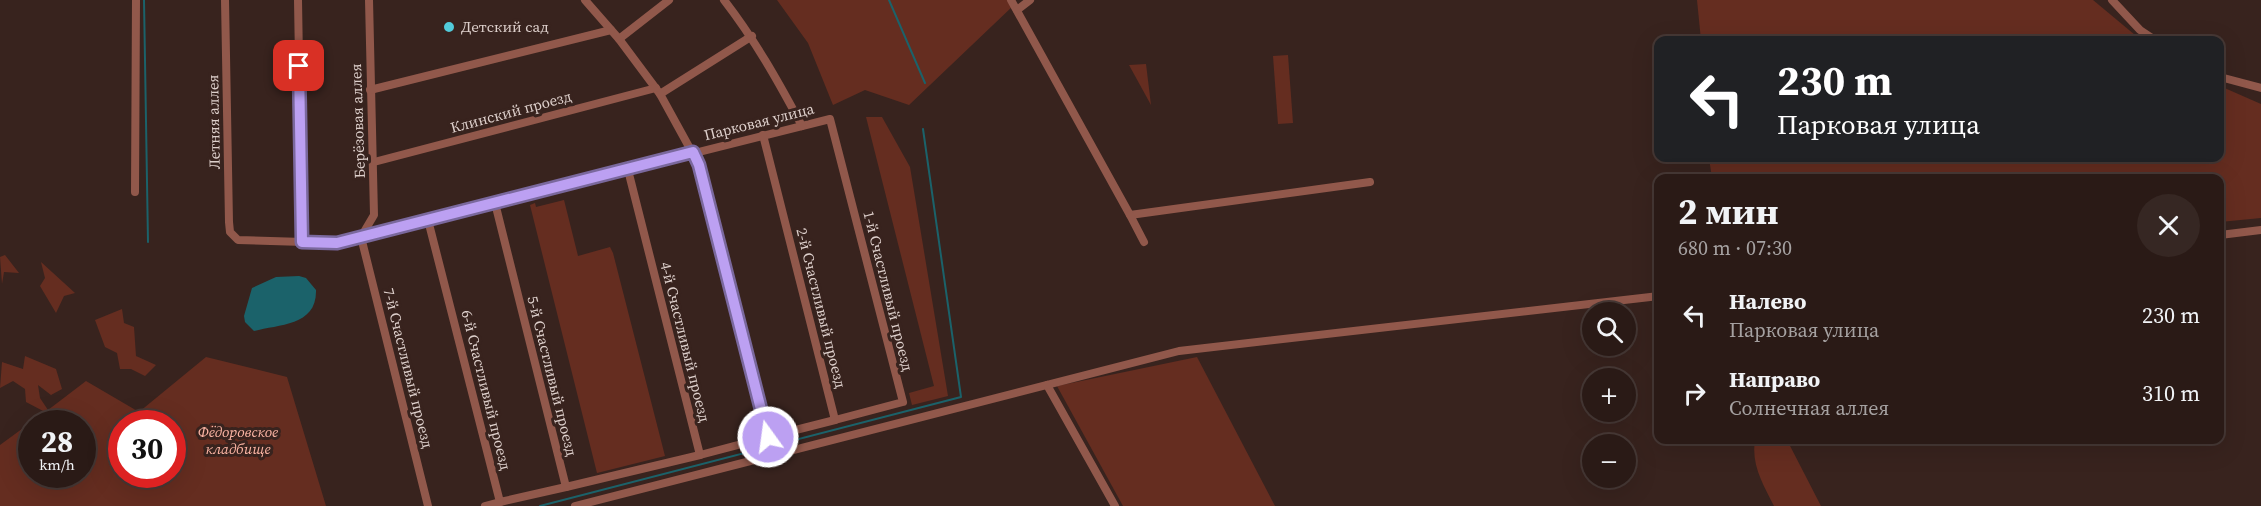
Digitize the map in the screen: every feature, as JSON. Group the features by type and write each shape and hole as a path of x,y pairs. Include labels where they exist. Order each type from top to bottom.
{"street":[{"path":"135,192 136,0"},
{"name":"Летняя аллея","path":"225,0 230,232 238,240"},
{"path":"298,0 302,242"},
{"name":"Берёзовая аллея","path":"361,237 374,215 369,0"},
{"path":"585,0 619,39 658,91 699,165 768,437"},
{"path":"619,39 669,0"},
{"path":"723,0 752,36 773,69 802,126"},
{"path":"1011,0 1144,242"},
{"path":"1017,10 1030,0"},
{"path":"2112,0 2140,30 2149,36"},
{"path":"370,90 611,30"},
{"name":"Клинский проезд","path":"374,162 658,91 752,36"},
{"path":"2224,78 2261,88"},
{"name":"Парковая улица","path":"238,240 337,243 830,119"},
{"name":"1-й Счастливый проезд","path":"830,119 903,402 835,420"},
{"name":"2-й Счастливый проезд","path":"763,135 835,420"},
{"name":"4-й Счастливый проезд","path":"628,170 700,455"},
{"path":"1130,215 1370,182"},
{"name":"5-й Счастливый проезд","path":"495,203 566,487"},
{"name":"6-й Счастливый проезд","path":"428,220 500,502"},
{"path":"2224,235 2261,230"},
{"name":"7-й Счастливый проезд","path":"361,237 428,506"},
{"path":"575,506 1190,350 1654,297"},
{"path":"1047,385 1115,506"},
{"path":"485,506 835,420"}],"green space":[{"path":"777,0 1011,0 1014,5 909,105 865,90 833,105 808,43"},
{"path":"1697,0 2093,0 2136,36 1701,36"},
{"path":"1288,55 1293,123 1278,124 1273,56"},
{"path":"1146,64 1151,105 1129,65"},
{"path":"2224,88 2261,104 2261,218 2224,222 2224,174 1711,174 1710,162 2224,162"},
{"path":"866,117 882,117 910,167 948,396 912,405 909,393 934,386"},
{"path":"564,200 578,256 610,247 613,253 665,456 597,473 530,205 535,203 536,207"},
{"path":"5,255 19,273 4,272 2,284 0,257"},
{"path":"41,262 75,293 64,296 56,313 40,286 45,278"},
{"path":"122,309 124,323 134,327 136,356 156,365 145,376 131,369 120,369 117,353 105,347 95,320"},
{"name":"Фёдоровское кладбище","path":"25,356 56,369 62,389 51,395 38,385 40,398 48,410 41,410 26,402 25,389 13,381 0,388 2,362 23,369"},
{"name":"Фёдоровское кладбище","path":"206,357 287,377 326,506 0,506 0,445 18,432 18,488 96,488 96,410 48,410 86,381 136,410 108,410 108,488 186,488 186,410 141,410"},
{"path":"1197,357 1275,506 1123,506 1057,386"},
{"path":"1755,444 1789,444 1821,506 1774,506 1756,466"}],"water":[{"path":"276,277 306,278 316,290 315,302 310,311 295,321 254,331 245,322 244,316 252,288"}],"waterway":[{"path":"144,0 148,242"},
{"path":"889,0 925,83"},
{"path":"540,506 961,397 923,129"}],"place":[{"name":"Детский сад","path":"449,27"}],"route":[{"path":"299,66 302,242 337,243 693,152 699,165 768,437"}]}
